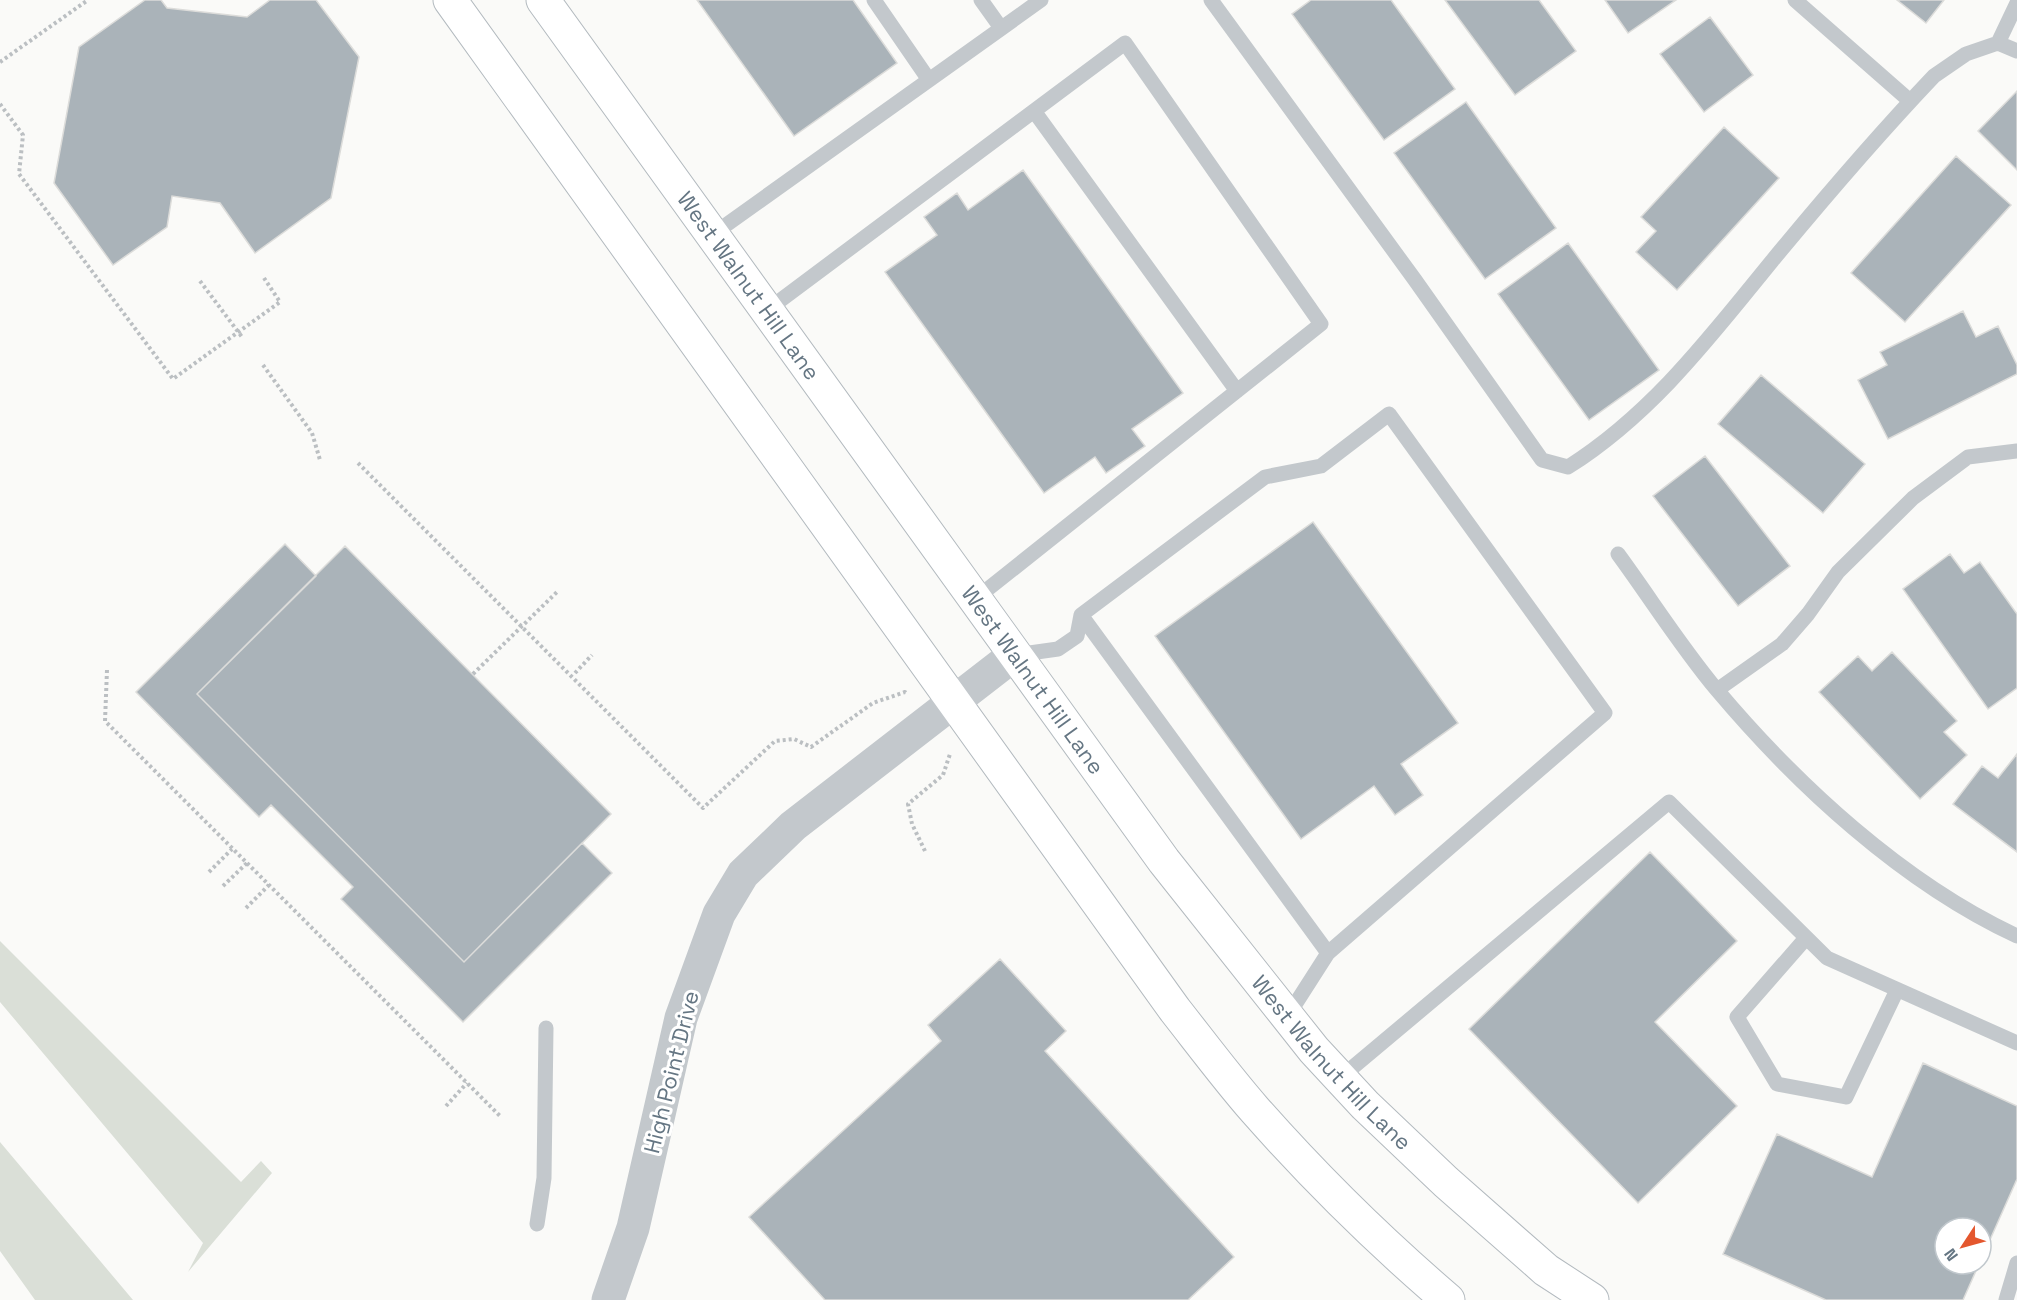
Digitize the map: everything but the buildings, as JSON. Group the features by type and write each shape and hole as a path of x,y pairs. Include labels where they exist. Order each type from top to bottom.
{"main road":[{"path":"450,0 1175,1010 1254,1109 1388,1249 1448,1300"},
{"name":"West Walnut Hill Lane","path":"543,0 1164,861 1287,1017 1340,1078 1446,1182 1546,1270 1592,1300"}],"street":[{"name":"High Point Drive","path":"608,1300 633,1228 681,1018 719,914 743,874 793,826 1014,655"}],"lane":[{"path":"874,0 929,80"},
{"path":"981,0 1001,28"},
{"path":"712,236 1041,0"},
{"path":"1211,0 1416,280 1542,460 1568,467 1598,448 1645,409 1677,377 1774,258 1934,76 1966,54 1998,43 2017,51"},
{"path":"1795,0 1910,101"},
{"path":"1998,43 2017,3"},
{"path":"766,311 1125,43 1321,324 974,600"},
{"path":"1034,111 1238,391"},
{"path":"1014,655 1058,649 1077,636 1081,615 1265,477 1321,466 1389,414 1605,713 1328,953 1287,1017"},
{"path":"1717,690 1782,644 1808,614 1838,572 1913,498 1968,457 2017,451"},
{"path":"1618,554 1717,690 1806,784 1853,826 1917,877 1989,923 2017,936"},
{"path":"1081,615 1328,953"},
{"path":"1340,1078 1669,802 1827,958 2017,1043"},
{"path":"1806,938 1737,1017 1777,1084 1846,1097 1897,990"},
{"path":"537,1224 544,1179 546,1028"},
{"path":"2006,1300 2017,1263"}],"path":[{"path":"0,62 86,1"},
{"path":"0,104 23,135 19,174 173,379 280,302 264,278"},
{"path":"200,281 242,337"},
{"path":"263,365 312,433 320,460"},
{"path":"357,463 703,808 775,741 794,739 811,747 873,703 905,692 951,755 943,775 908,804 912,824 925,852"},
{"path":"472,674 558,591"},
{"path":"574,673 592,655"},
{"path":"108,670 105,721 501,1117"},
{"path":"209,872 232,849"},
{"path":"223,886 247,863"},
{"path":"246,908 269,885"},
{"path":"446,1106 467,1083"}],"shaded area":[{"path":"0,941 241,1182 261,1161 272,1173 188,1272 203,1243 0,1002"},
{"path":"0,1142 133,1300 35,1300 0,1251"}]}
